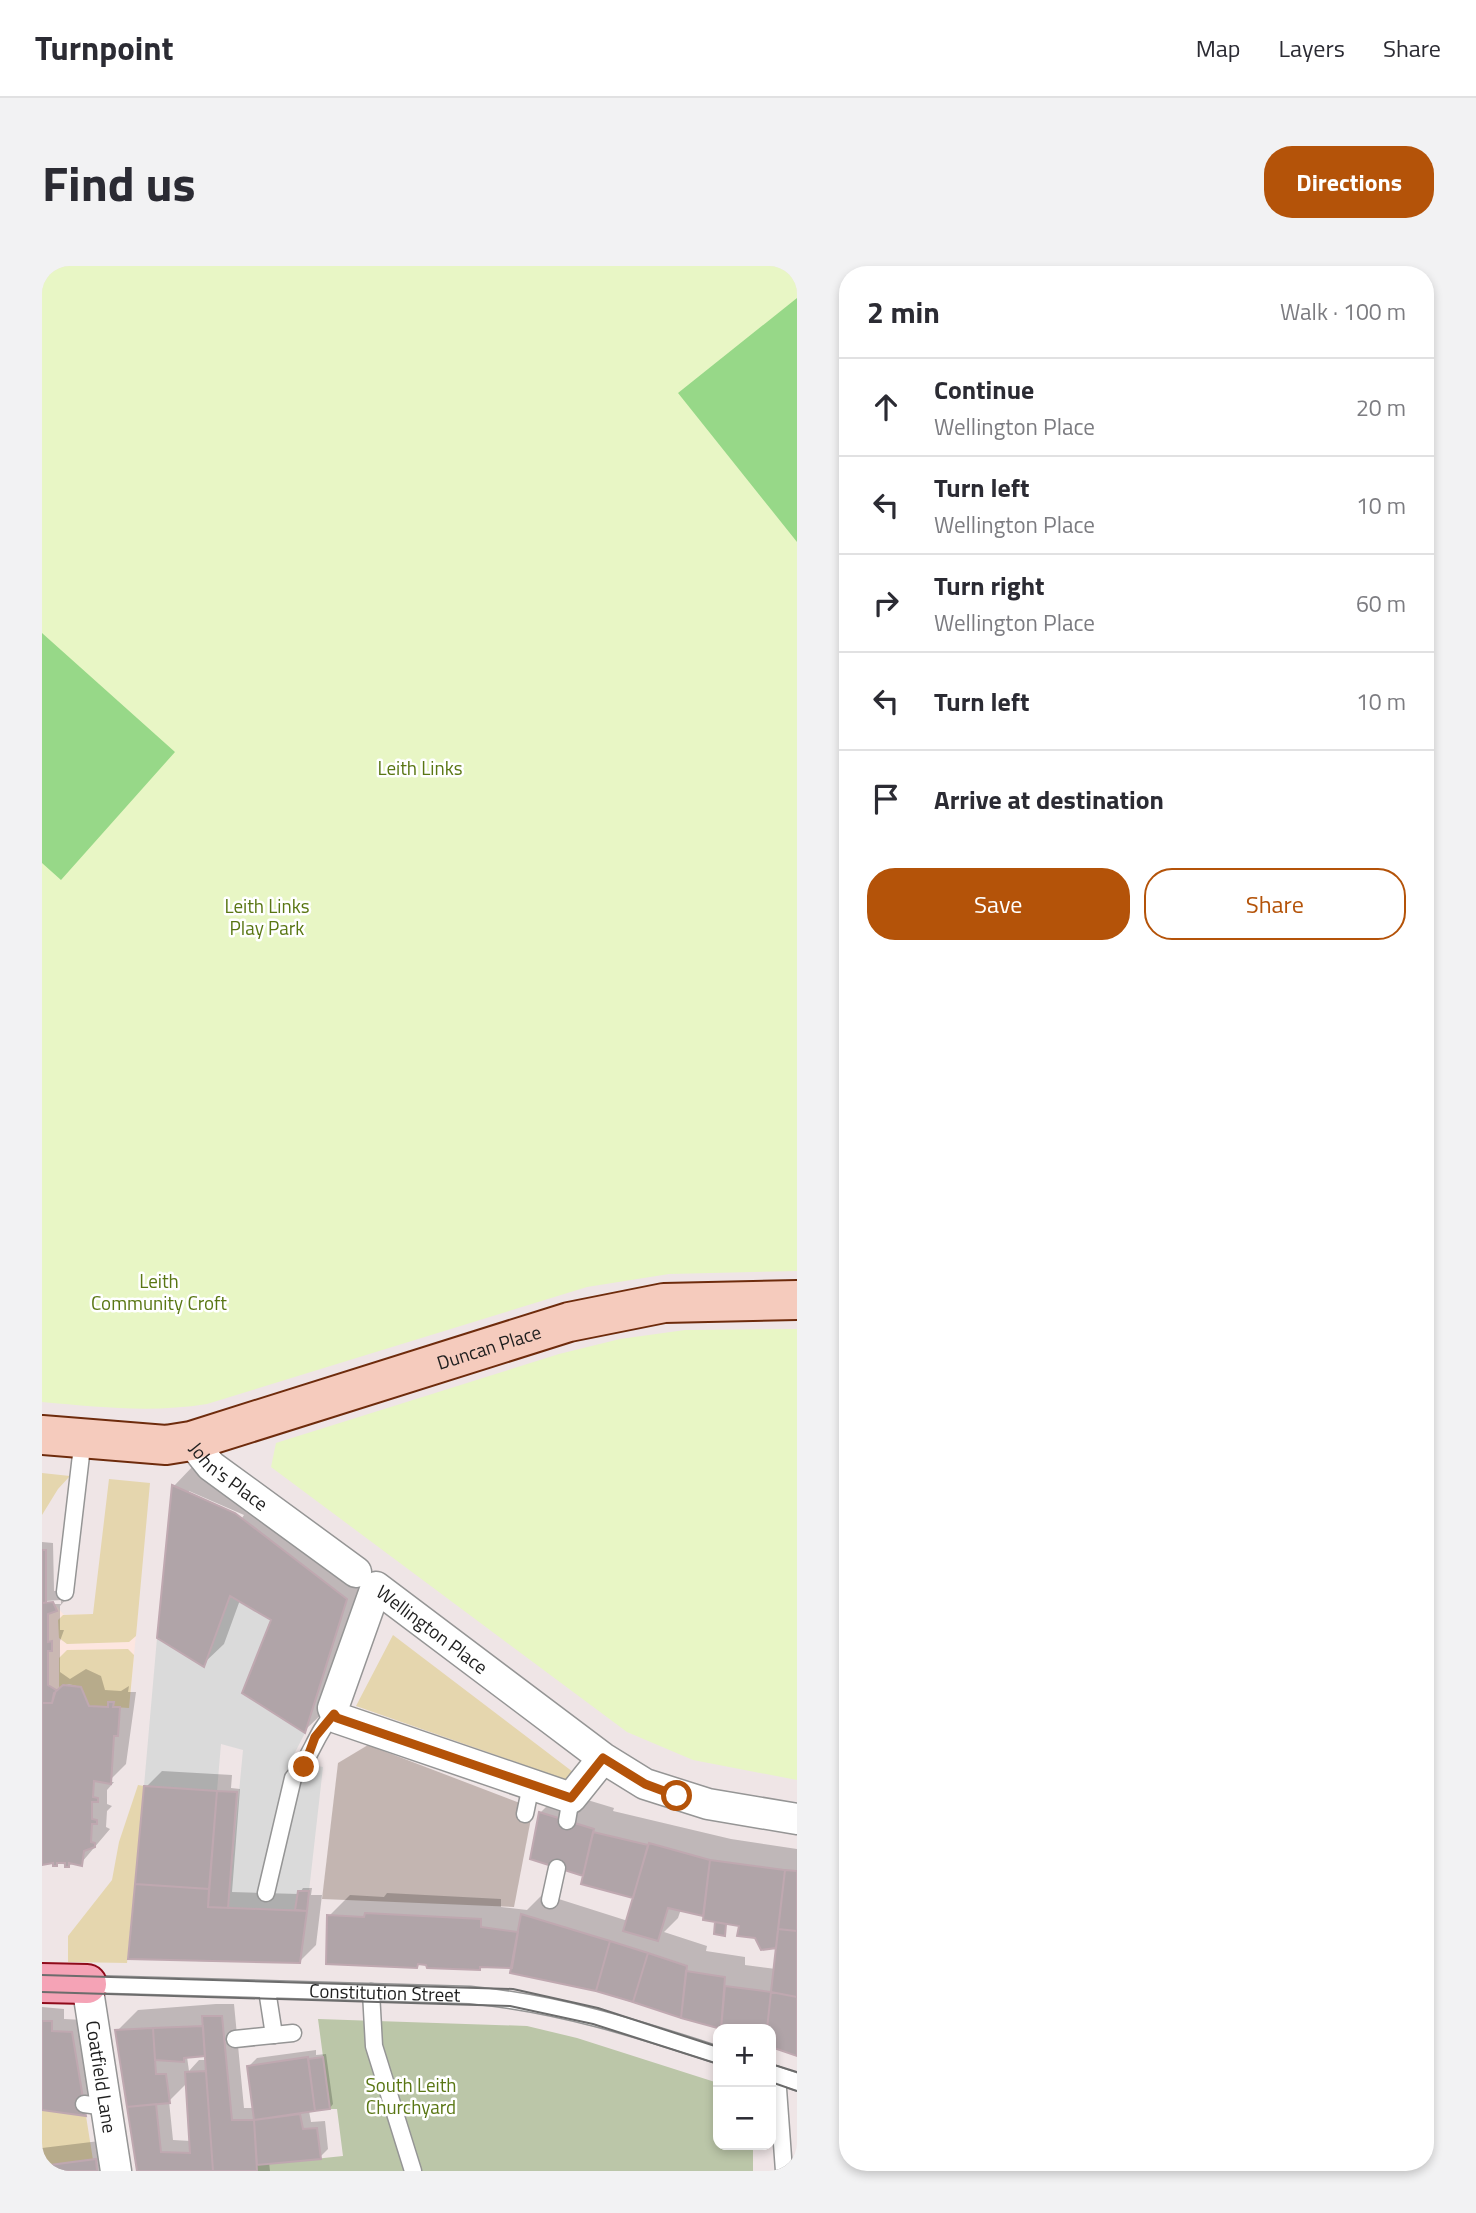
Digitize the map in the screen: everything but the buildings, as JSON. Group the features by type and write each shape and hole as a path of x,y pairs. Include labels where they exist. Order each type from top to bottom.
{"main road":[{"name":"Constitution Street","path":"42,1983 87,1984"}],"street":[{"name":"Duncan Place","path":"191,1441 569,1322 664,1303 797,1300"},
{"name":"John's Place","path":"42,1435 166,1444 191,1441 211,1466 356,1572"},
{"name":"Wellington Place","path":"334,1714 376,1587 603,1758 645,1784 677,1796 797,1819"},
{"path":"334,1714 337,1718 528,1799 569,1810 603,1758"},
{"name":"Coatfield Lane","path":"87,1984 95,2105 116,2171"}],"lane":[{"path":"65,1592 82,1438"},
{"path":"265,1893 293,1778 304,1767 315,1737 334,1714"},
{"path":"550,1900 557,1868"},
{"name":"Constitution Street","path":"87,1984 513,1999 619,2023 713,2053"},
{"path":"267,1990 274,2035"},
{"path":"371,1993 374,2046 413,2171"},
{"path":"234,2039 293,2033"},
{"path":"776,2075 797,2082"},
{"path":"775,2087 784,2171"}],"shaded area":[{"path":"42,1473 70,1476 58,1489 42,1515"},
{"path":"109,1479 150,1483 136,1636 129,1642 67,1644 59,1638 58,1620 63,1615 93,1614"},
{"path":"230,1596 271,1620 242,1693 305,1733 288,1766 295,1770 312,1765 323,1767 309,1891 298,1891 295,1910 228,1908 243,1750 221,1744 217,1791 144,1786 157,1638"},
{"path":"53,1602 64,1615 138,1613 129,1708 113,1707 113,1702 109,1702 108,1707 89,1706 85,1692 69,1684 56,1690 42,1703 42,1603"},
{"path":"393,1635 573,1772 567,1780 356,1706"},
{"path":"128,1649 134,1655 129,1708 113,1707 113,1702 109,1702 108,1707 89,1706 81,1687 69,1684 59,1687 59,1658 67,1650"},
{"path":"368,1745 533,1808 514,1907 322,1899 338,1763"},
{"path":"138,1785 144,1786 127,1963 68,1962 68,1936 112,1880 119,1842"},
{"path":"42,2110 86,2116 93,2160 42,2166"}],"green space":[{"name":"Leith Links","path":"42,266 797,266 797,1271 669,1274 587,1287 207,1404 145,1409 42,1402"},
{"path":"797,298 797,542 678,393"},
{"path":"42,633 175,752 61,880 42,863"},
{"path":"797,1329 797,1780 693,1760 627,1732 271,1467 276,1443 559,1354 620,1339 685,1330"},
{"name":"South Leith Churchyard","path":"318,2019 527,2026 577,2038 713,2081 713,2150 753,2150 753,2171 257,2171 257,2165 343,2156 337,2109 330,2109"}],"tram line":[{"path":"42,1975 513,1989 598,2008 713,2045"},
{"path":"42,1992 510,2006 593,2024 713,2062"},
{"path":"776,2066 797,2072"},
{"path":"776,2084 797,2091"}],"route":[{"path":"304,1767 315,1737 323,1724 334,1714 337,1718 571,1798 603,1758 645,1784 677,1796"}],"park label":[{"name":"Leith Links Play Park","path":"267,917"},
{"name":"Leith Community Croft","path":"159,1292"}]}
